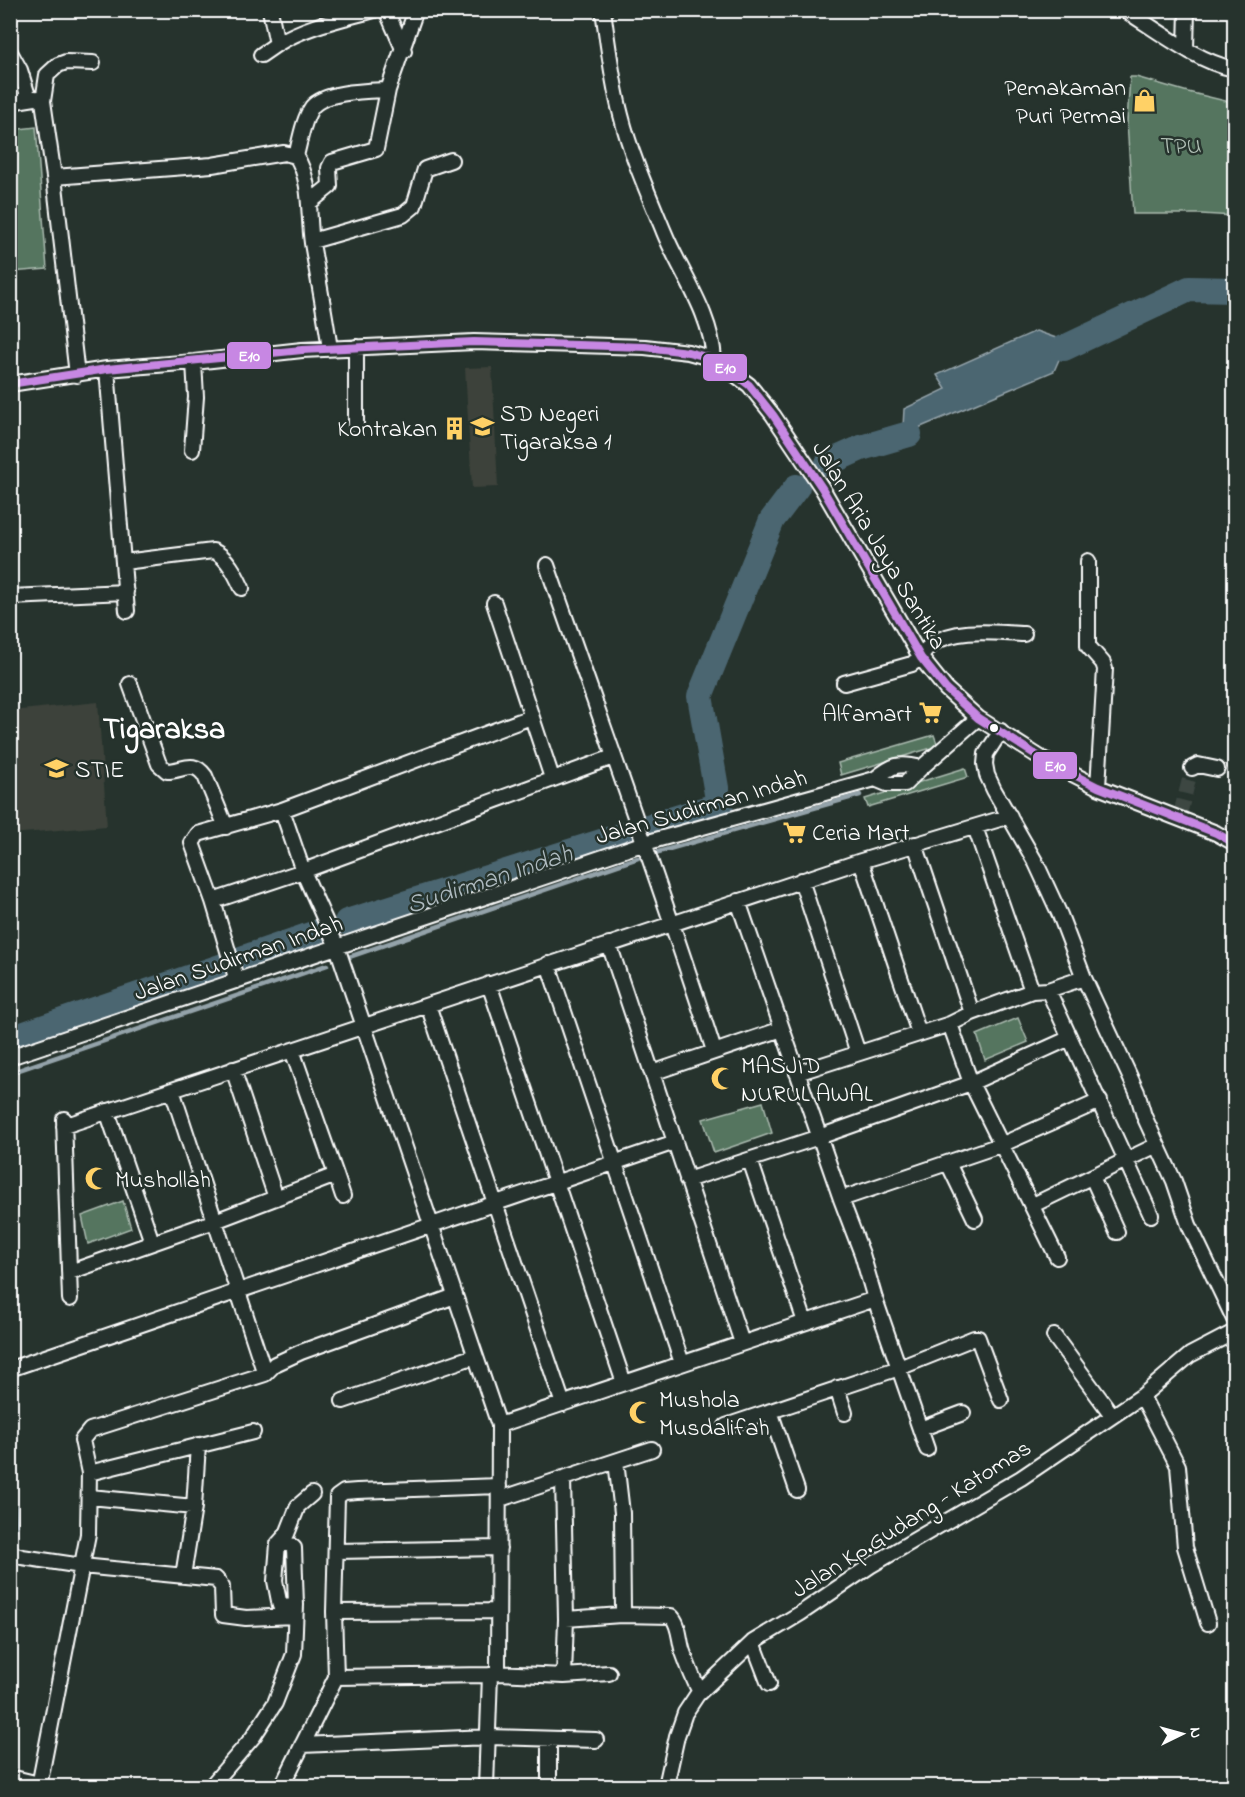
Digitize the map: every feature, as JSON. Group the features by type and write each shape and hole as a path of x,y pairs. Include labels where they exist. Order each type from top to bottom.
{"street":[{"path":"270,10 277,44"},
{"path":"261,55 327,17 374,10"},
{"path":"386,10 404,51"},
{"path":"309,203 330,186 329,168 332,162 376,148 388,90 404,51 416,10"},
{"path":"603,10 615,88 633,154 669,245 692,289 710,332 714,359"},
{"path":"1125,10 1186,48 1220,66 1234,69"},
{"path":"1186,48 1187,10"},
{"path":"10,52 36,100 54,177 77,375"},
{"path":"36,100 47,75 58,64 93,63"},
{"path":"296,156 309,113 318,101 356,92 388,90"},
{"path":"10,102 36,100"},
{"path":"54,177 212,165 284,153 296,156 302,166 309,203 312,241 330,349"},
{"path":"312,241 404,215 414,206 425,169 451,160"},
{"name":"Jalan Aria Jaya Santika","path":"10,384 107,369 302,350 474,342 645,347 688,352 714,359 749,386 773,415 822,488 921,658 946,689 978,718 1041,758 1098,787 1179,816 1234,843"},
{"path":"356,347 356,425"},
{"path":"192,450 196,397 194,362"},
{"path":"107,369 127,611"},
{"path":"124,562 213,551 218,553 235,573 242,588"},
{"path":"1088,561 1088,646 1103,663 1105,669 1098,787"},
{"path":"548,565 613,757 673,923 714,1051"},
{"path":"10,597 126,592"},
{"path":"494,603 552,778"},
{"path":"844,683 912,664 921,658 929,646 950,636 970,633 1024,634"},
{"path":"130,684 159,764 167,771 191,767 200,769 226,827"},
{"path":"237,981 213,901 192,843 198,834 282,810 531,717"},
{"path":"875,779 887,784 905,784 978,718"},
{"path":"1001,731 986,754 985,764 993,790 1010,816 1046,884 1084,978 1137,1092 1144,1116 1174,1181 1189,1225 1234,1319"},
{"path":"213,901 303,871 613,757"},
{"name":"Jalan Sudirman Indah","path":"10,1057 645,843 875,779 888,768 903,763 921,768"},
{"path":"1192,768 1198,765 1217,769"},
{"path":"282,810 303,871 337,947 499,1425 497,1611 486,1786"},
{"path":"70,1299 64,1121 107,1111 801,880 1010,816"},
{"path":"975,827 1032,991"},
{"path":"915,844 972,1013"},
{"path":"861,861 919,1034"},
{"path":"801,880 858,1053"},
{"path":"738,901 862,1254 875,1299 927,1449"},
{"path":"609,944 742,1343"},
{"path":"548,964 682,1364"},
{"path":"797,1073 950,1024 972,1013 1032,991 1048,990 1084,978"},
{"path":"489,984 624,1383"},
{"path":"1048,990 1151,1215"},
{"path":"428,1005 563,1404"},
{"path":"950,1024 971,1083 1057,1257"},
{"path":"652,1073 782,1029"},
{"path":"687,1180 819,1137 971,1083 1070,1038"},
{"path":"292,1050 343,1196"},
{"path":"233,1069 276,1198"},
{"path":"172,1090 265,1374"},
{"path":"841,1199 1003,1144 1100,1101"},
{"path":"107,1111 152,1242"},
{"path":"10,1369 675,1142"},
{"path":"1033,1205 1157,1145"},
{"path":"750,1160 805,1322"},
{"path":"948,1163 975,1219"},
{"path":"70,1272 336,1175"},
{"path":"1092,1177 1117,1232"},
{"path":"10,1777 39,1785 88,1534 90,1497 82,1440 90,1430 265,1374 275,1364 301,1353 455,1296"},
{"path":"499,1425 875,1299"},
{"name":"Jalan Kp.Gudang - Katomas","path":"666,1786 677,1736 686,1713 700,1692 753,1642 801,1613 870,1566 1021,1478 1142,1396 1190,1356 1234,1332"},
{"path":"1054,1336 1112,1415"},
{"path":"726,1426 899,1368 978,1338 1001,1400"},
{"path":"344,1401 475,1356"},
{"path":"837,1388 845,1413"},
{"path":"1142,1396 1178,1466 1185,1547 1208,1623"},
{"path":"770,1411 797,1490"},
{"path":"920,1429 963,1413"},
{"path":"88,1473 253,1432"},
{"path":"183,1576 194,1507 198,1445"},
{"path":"282,1786 336,1677 334,1612 337,1497 344,1492 499,1493 563,1478 652,1449"},
{"path":"616,1461 622,1523 623,1602 621,1615"},
{"path":"563,1478 566,1619 564,1676"},
{"path":"295,1610 280,1606 275,1581 278,1544 287,1534 298,1506 312,1494"},
{"path":"90,1497 194,1507"},
{"path":"211,1786 253,1737 275,1702 294,1654 294,1548 289,1544 278,1544"},
{"path":"337,1551 499,1548"},
{"path":"10,1553 22,1557 82,1566 216,1579 222,1587 223,1615 246,1618 295,1610"},
{"path":"334,1612 497,1611"},
{"path":"566,1619 621,1615 671,1616 675,1620 681,1648 700,1692"},
{"path":"753,1642 769,1684"},
{"path":"336,1677 494,1674 564,1676 609,1673"},
{"path":"302,1744 488,1737 596,1740"},
{"path":"549,1739 549,1786"}],"shaded area":[{"name":"SD Negeri Tigaraksa 1","path":"492,367 498,487 472,488 465,368"},
{"name":"STIE","path":"98,702 107,826 11,834 11,711"}],"green space":[{"name":"TPU","path":"1130,77 1234,103 1234,216 1133,214 1127,122"},
{"path":"36,127 47,269 11,272 11,130"},
{"path":"934,735 938,746 841,775 838,763"},
{"path":"965,768 968,777 868,807 865,799"},
{"path":"1018,1018 1028,1042 985,1060 977,1035"},
{"path":"763,1102 772,1133 714,1153 703,1119"},
{"path":"123,1201 131,1228 88,1244 82,1216"}],"water":[{"path":"1036,331 1056,338 1064,348 1054,371 909,434 903,427 904,409 946,389 937,375"}],"waterway":[{"path":"1110,10 1124,15"},
{"path":"1223,72 1234,76"},
{"path":"1064,348 1189,289 1234,290"},
{"name":"Sudirman Indah","path":"828,463 861,448 909,434"},
{"name":"Sudirman Indah","path":"723,819 700,696 772,520 797,487"},
{"path":"655,853 860,795"},
{"name":"Sudirman Indah","path":"648,827 719,805"},
{"name":"Sudirman Indah","path":"347,922 630,833"},
{"path":"349,957 638,858"},
{"name":"Sudirman Indah","path":"241,959 316,933"},
{"name":"Sudirman Indah","path":"10,1039 226,965"},
{"path":"10,1073 327,965"},
{"path":"10,1443 16,1525 12,1550"}],"tunnel":[{"path":"1180,814 1192,768"}],"transit line":[{"name":"E10","path":"10,384 107,369 302,350 474,342 645,347 688,352 714,359 749,385 773,415 822,488 921,658 946,689 978,718 1041,758 1098,787 1216,833 1234,843"}],"place":[{"name":"Pemakaman Puri Permai","path":"1144,101"},
{"name":"SD Negeri Tigaraksa 1","path":"482,427"},
{"name":"Kontrakan","path":"455,428"},
{"name":"Alfamart","path":"930,713"},
{"name":"STIE","path":"57,769"},
{"name":"Ceria Mart","path":"794,832"},
{"name":"MASJID NURUL AWAL","path":"723,1079"},
{"name":"Mushollah","path":"97,1179"},
{"name":"Mushola Musdalifah","path":"641,1413"}],"district":[{"name":"Tigaraksa","path":"164,728"}]}
